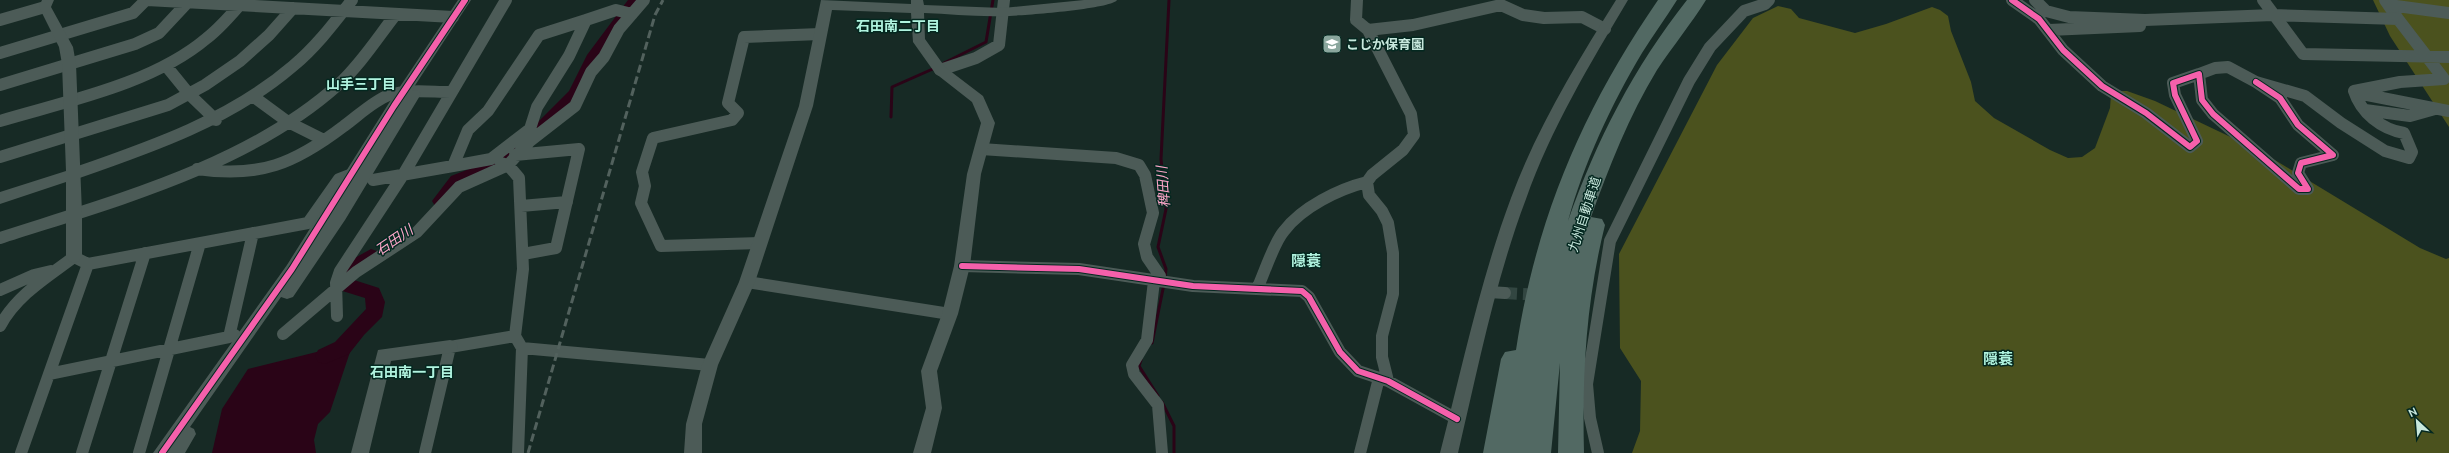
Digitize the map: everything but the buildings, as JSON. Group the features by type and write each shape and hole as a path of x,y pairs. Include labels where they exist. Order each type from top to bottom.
{"highway":[{"name":"九州自動車道","path":"1496,453 1511,439 1543,268 1553,231 1572,174 1606,98 1648,26 1668,0"},
{"name":"九州自動車道","path":"1538,453 1547,366 1556,310 1589,193 1608,146 1646,72 1693,4"},
{"path":"1571,453 1570,370 1578,296 1589,244 1616,152 1631,115 1693,4"}],"street":[{"path":"0,52 133,12 146,0 242,3 293,8 453,17"},
{"path":"0,198 152,148 216,120 254,97 290,71 311,52 352,0"},
{"path":"175,453 248,346 306,268 453,17 465,0"},
{"path":"162,453 305,250 352,174 476,0"},
{"path":"338,316 336,287 340,271 403,175 450,92 506,0"},
{"path":"283,334 336,287 356,272 418,232 459,186 511,160 530,141 574,106 591,72 604,57 619,29 644,0"},
{"path":"693,453 694,424 710,365 747,282 806,106 826,2 1067,7 1111,0"},
{"path":"1257,289 1284,231 1288,226 1305,211 1324,200 1351,186 1366,182 1372,174 1404,150 1415,131 1411,114 1368,30 1356,20 1357,0"},
{"path":"1449,453 1489,292 1518,199 1542,141 1622,0"},
{"path":"1598,453 1590,418 1587,384 1597,300 1610,241 1689,81 1710,47 1744,11 1765,4 1769,0"},
{"path":"2012,0 2039,19 2063,50 2102,86 2146,113 2190,147 2197,141 2174,95 2173,83 2215,68 2228,67 2256,82 2280,98 2298,125 2333,155 2300,163 2298,173 2308,189 2299,189 2213,114 2202,100 2199,74"},
{"path":"2035,0 2046,11 2060,17 2145,20 2273,14 2398,19"},
{"path":"2264,0 2303,54 2449,57"},
{"path":"0,85 135,44 159,32 188,2"},
{"path":"0,20 46,3 58,35 66,48 69,64 75,213 74,257"},
{"path":"0,121 135,80 167,67 206,41 223,26 242,3"},
{"path":"1368,30 1413,25 1496,3 1523,15 1544,18 1582,17 1605,29"},
{"path":"2387,3 2449,13"},
{"path":"2354,92 2400,82 2444,79 2387,3"},
{"path":"917,4 918,39 940,70 978,99 988,123 974,174 962,266 950,314 929,371 934,408 922,453"},
{"path":"940,70 976,58 999,45 1003,6"},
{"path":"0,157 168,105 189,94 240,61 269,35 293,8"},
{"path":"453,166 468,130 488,112 539,35 616,10 632,14"},
{"path":"0,238 197,169 288,122 338,84 396,14"},
{"path":"530,141 530,130 537,107 569,56 586,20"},
{"path":"2049,30 2135,27 2147,24 2145,20"},
{"path":"760,243 661,246 641,203 645,186 642,172 653,138 732,120 738,113 728,103 744,37 820,34"},
{"path":"167,67 189,94 216,120"},
{"path":"2256,82 2305,96 2340,123 2385,151 2409,158 2412,152 2404,133 2394,132 2381,126 2355,98 2354,92"},
{"path":"197,169 218,173 253,173 276,167 296,158 324,140 382,98 410,91 450,92"},
{"path":"2354,92 2449,111"},
{"path":"254,97 288,122 324,140"},
{"path":"2365,110 2415,116 2427,114 2435,108"},
{"path":"491,159 530,130"},
{"path":"373,180 491,159 511,160 579,149 556,248 523,254"},
{"path":"981,149 1116,158 1139,165 1145,175 1153,213 1144,244 1147,258 1160,276 1154,280 1147,340 1132,365 1134,374 1158,405 1162,453"},
{"path":"511,160 519,178 523,254 523,269 515,336 522,348 521,418 518,453"},
{"path":"74,257 88,264 308,223 339,179 352,174"},
{"path":"1360,453 1384,380 1382,336 1386,314 1393,294 1393,253 1388,223 1382,211 1369,195 1366,182"},
{"path":"521,206 567,202"},
{"path":"228,337 253,233"},
{"path":"139,453 200,243"},
{"path":"82,453 145,253"},
{"path":"0,326 12,307 25,294 74,257"},
{"path":"21,453 88,264"},
{"path":"962,266 1079,269 1221,288 1302,291 1309,297 1340,352 1358,371 1384,380 1457,419"},
{"path":"0,290 34,275 57,270"},
{"path":"747,282 950,314"},
{"path":"1489,292 1505,293"},
{"path":"49,374 246,334"},
{"path":"360,453 384,355 515,336"},
{"path":"424,453 450,346"},
{"path":"522,348 710,365"}],"green space":[{"path":"2373,0 2449,0 2449,127 2390,36"},
{"path":"1778,6 1791,9 1799,18 1855,33 1886,24 1932,7 1940,10 1948,16 1951,31 1971,82 1975,101 1994,118 2050,150 2068,158 2082,157 2095,148 2110,108 2111,94 2117,91 2127,91 2155,101 2260,151 2420,248 2446,259 2449,258 2449,453 1632,453 1640,431 1641,381 1620,348 1619,254 1717,65 1753,18"}],"shaded area":[{"path":"353,343 330,412 318,424 314,440 316,453 212,453 222,409 248,369"}],"waterway":[{"name":"石田川","path":"441,201 457,181 491,168 544,126 575,94 593,59 636,0"},
{"path":"944,63 986,42 993,0"},
{"name":"稗田川","path":"1165,277 1166,269 1158,247 1166,209 1161,159 1169,0"},
{"path":"891,117 892,87 935,68"},
{"name":"石田川","path":"325,356 342,348 357,329 375,312 376,302 372,293 343,284 349,270 371,256"},
{"name":"稗田川","path":"1152,343 1164,284"},
{"name":"稗田川","path":"1141,360 1139,366 1158,396"},
{"name":"稗田川","path":"1162,402 1174,426 1174,453"}],"tunnel":[{"path":"1505,293 1542,295"}],"railway":[{"path":"528,453 655,15 663,0"}],"cycle path":[{"path":"162,453 292,269 394,106 465,0"},
{"path":"2012,0 2039,19 2063,50 2102,86 2146,113 2190,147 2197,141 2175,95 2173,83 2199,74 2202,100 2213,114 2299,189 2308,189 2298,173 2301,163 2333,155 2298,125 2280,98 2256,82"},
{"path":"962,266 1079,269 1193,286 1302,291 1309,297 1340,352 1358,371 1388,381 1457,419"}],"place":[{"name":"こじか保育園","path":"1332,44"}],"district":[{"name":"石田南二丁目","path":"898,26"},
{"name":"山手三丁目","path":"361,84"},
{"name":"隠蓑","path":"1306,260"},
{"name":"隠蓑","path":"1998,358"},
{"name":"石田南一丁目","path":"412,372"}]}
